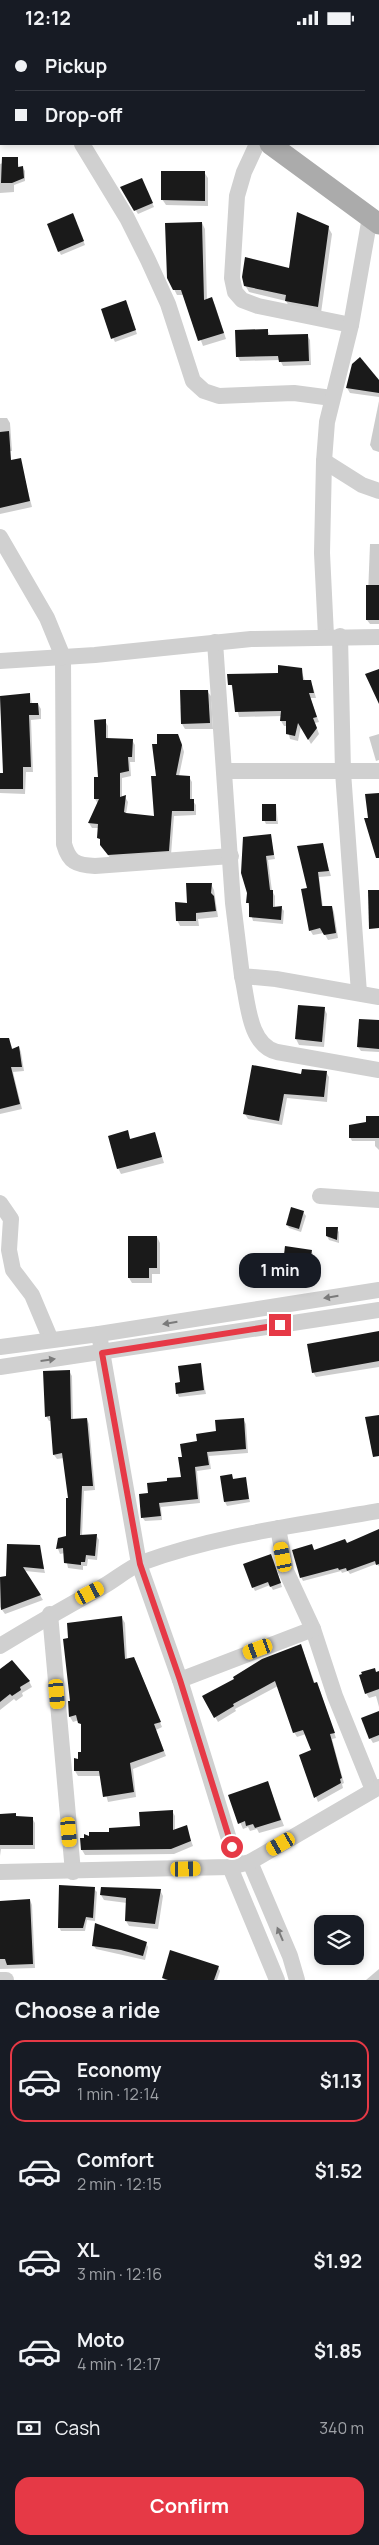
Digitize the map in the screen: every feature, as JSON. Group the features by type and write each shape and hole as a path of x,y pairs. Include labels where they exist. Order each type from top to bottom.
{"main road":[{"path":"271,145 375,220"}],"street":[{"path":"83,145 127,218 148,260 168,304 193,381 204,391 219,396 278,393 332,398"},
{"path":"257,145 244,172 237,196 232,278 235,292 242,300 258,306 351,325"},
{"path":"359,993 333,636 322,553 324,461 332,398 375,220"},
{"path":"324,461 362,485 379,491"},
{"path":"0,537 47,617 63,657 64,844 67,856 74,862 95,866 231,856"},
{"path":"0,661 63,657 215,642 333,636 379,637"},
{"path":"215,642 233,903 242,976 254,1029 264,1048 277,1053 379,1070"},
{"path":"225,771 379,771"},
{"path":"242,976 379,997"},
{"path":"320,1196 379,1200"},
{"path":"0,1203 11,1219 9,1250 14,1269 32,1295 51,1340"},
{"path":"0,1347 99,1334 379,1289"},
{"path":"0,1367 379,1310"},
{"path":"99,1334 140,1564 180,1680 277,1980"},
{"path":"0,1646 50,1614 104,1587 140,1564 197,1547 278,1528 379,1511"},
{"path":"0,1872 73,1872 239,1865 376,1788 335,1696 313,1629 286,1571 278,1528"},
{"path":"50,1614 73,1872"},
{"path":"180,1680 313,1629"},
{"path":"239,1865 290,1956 297,1980"},
{"path":"0,1980 6,1980"}],"building":[{"path":"2,157 18,157 18,167 23,166 24,178 12,183 1,183"},
{"path":"161,171 205,171 205,201 161,200"},
{"path":"142,178 153,203 134,211 120,187"},
{"path":"297,212 329,226 318,307 285,301 286,295 244,286 242,277 245,257 289,268"},
{"path":"73,213 84,241 58,252 47,224"},
{"path":"202,222 204,300 212,297 224,333 198,341 181,290 173,290 167,278 165,223"},
{"path":"126,300 136,330 111,339 101,309"},
{"path":"268,329 268,335 308,334 309,361 279,362 278,356 236,357 235,330"},
{"path":"360,357 379,380 379,393 346,388 352,364"},
{"path":"9,431 11,460 21,458 30,501 0,508 0,432"},
{"path":"366,585 379,585 379,620 366,620"},
{"path":"278,665 302,668 303,680 311,680 314,693 309,693 317,717 313,718 317,728 308,740 298,723 295,736 286,734 286,721 280,721 281,711 235,712 232,685 228,685 227,674 278,673"},
{"path":"379,669 379,704 365,674"},
{"path":"180,690 208,690 210,723 181,724"},
{"path":"30,693 30,703 38,703 39,715 29,715 31,767 23,767 23,789 0,789 0,773 3,773 0,696"},
{"path":"106,719 106,738 133,739 132,757 128,757 129,771 120,773 120,797 126,795 124,812 126,813 154,816 151,776 156,776 152,744 157,744 157,734 178,734 182,745 176,775 190,776 190,799 194,799 194,811 172,811 169,851 108,855 100,845 100,839 97,838 98,824 88,823 99,799 94,799 94,777 98,777 94,720"},
{"path":"379,793 379,858 376,858 364,818 368,818 365,794"},
{"path":"262,804 276,804 276,821 262,821"},
{"path":"271,834 274,855 266,856 270,890 273,890 273,907 282,906 281,920 249,917 249,903 246,903 247,893 241,873 243,837"},
{"path":"323,843 329,871 318,872 322,906 332,906 336,933 324,935 320,928 309,931 301,889 307,888 297,846"},
{"path":"186,883 212,883 211,893 214,896 216,911 196,913 196,921 176,921 175,902 187,903"},
{"path":"368,890 379,890 379,928 369,929"},
{"path":"298,1005 325,1007 322,1042 295,1039"},
{"path":"359,1019 379,1020 379,1049 357,1047"},
{"path":"0,1038 9,1038 12,1049 19,1046 22,1067 11,1067 20,1104 0,1109"},
{"path":"252,1065 301,1074 302,1069 327,1071 324,1097 284,1094 279,1121 243,1114"},
{"path":"366,1116 379,1116 379,1138 349,1138 349,1125 366,1122"},
{"path":"128,1130 130,1139 155,1132 162,1157 117,1169 108,1136"},
{"path":"291,1207 304,1211 299,1229 286,1225"},
{"path":"326,1227 338,1227 337,1240 326,1236"},
{"path":"128,1236 157,1236 157,1268 149,1268 149,1278 128,1278"},
{"path":"285,1246 312,1250 308,1275 282,1272"},
{"path":"379,1331 379,1361 312,1373 307,1344"},
{"path":"201,1363 204,1390 176,1394 175,1383 180,1382 178,1366"},
{"path":"70,1370 71,1419 87,1418 93,1486 82,1486 80,1535 97,1534 95,1556 86,1555 85,1562 81,1562 81,1565 64,1563 63,1548 56,1549 58,1538 66,1536 66,1498 68,1498 62,1453 53,1455 50,1416 45,1417 43,1371"},
{"path":"379,1415 379,1456 373,1457 365,1417"},
{"path":"244,1418 246,1449 207,1452 209,1465 195,1467 198,1499 159,1503 161,1516 141,1518 139,1494 148,1493 147,1483 167,1481 167,1478 181,1477 178,1457 182,1457 180,1444 197,1441 196,1434 216,1431 215,1420"},
{"path":"232,1474 233,1479 246,1477 249,1499 224,1502 220,1476"},
{"path":"379,1529 379,1564 376,1565 375,1561 347,1571 346,1568 339,1570 338,1568 300,1578 292,1550 312,1544 314,1550 345,1539 347,1543"},
{"path":"7,1544 40,1545 44,1569 23,1567 41,1595 1,1610 0,1577 6,1576"},
{"path":"271,1554 281,1583 270,1587 268,1582 252,1588 243,1564"},
{"path":"122,1616 125,1659 134,1657 161,1722 154,1724 164,1751 130,1763 134,1792 103,1797 99,1771 74,1771 74,1758 78,1759 78,1752 81,1752 81,1724 78,1723 76,1715 69,1717 68,1701 70,1701 63,1639 68,1638 67,1623"},
{"path":"301,1644 314,1683 317,1682 335,1733 330,1734 342,1778 340,1779 341,1783 314,1798 299,1755 311,1750 303,1730 293,1733 275,1681 233,1704 234,1706 214,1718 202,1696 234,1679 233,1677 262,1659"},
{"path":"12,1660 30,1681 20,1687 21,1690 12,1696 10,1694 0,1702 0,1669"},
{"path":"375,1668 376,1672 379,1671 379,1689 365,1694 359,1675 362,1674 361,1672"},
{"path":"379,1711 379,1735 369,1739 361,1718"},
{"path":"268,1781 281,1820 255,1828 253,1824 246,1826 245,1821 238,1824 228,1795"},
{"path":"173,1810 173,1830 187,1825 191,1841 171,1849 81,1850 80,1838 84,1838 84,1834 89,1836 89,1832 109,1832 109,1828 140,1826 139,1812"},
{"path":"16,1813 16,1816 33,1817 33,1845 0,1845 0,1814"},
{"path":"59,1885 95,1887 93,1918 86,1917 83,1928 58,1928"},
{"path":"101,1887 161,1889 155,1924 125,1921 126,1898 100,1895"},
{"path":"30,1899 33,1964 7,1965 5,1959 0,1959 0,1901"},
{"path":"95,1923 147,1942 143,1956 121,1950 92,1946"},
{"path":"170,1950 219,1966 214,1980 168,1980 162,1978"}],"route":[{"path":"232,1847 180,1680 140,1564 102,1353 280,1325"}]}
